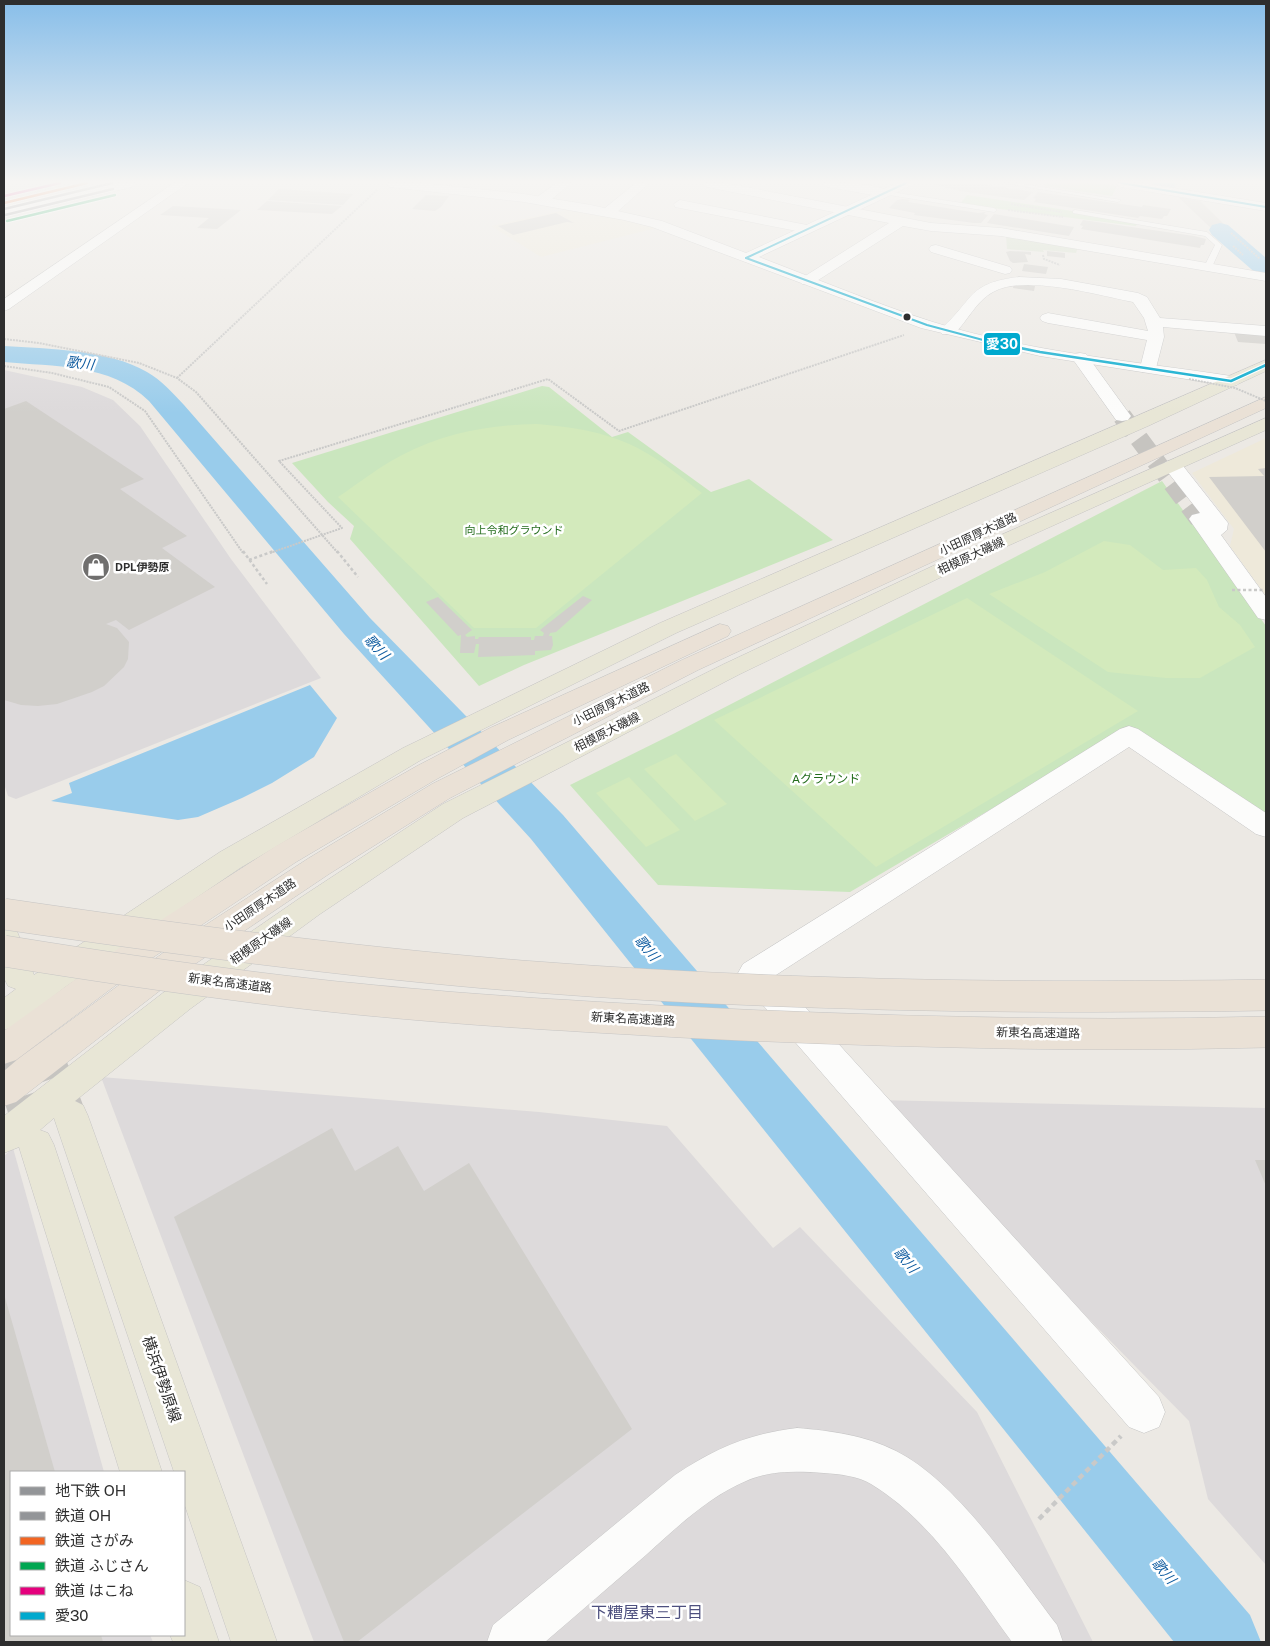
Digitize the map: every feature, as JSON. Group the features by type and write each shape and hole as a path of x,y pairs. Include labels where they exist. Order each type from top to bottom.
{"highway":[{"name":"小田原厚木道路","path":"4,1050 141,949 286,854 433,782 688,645 1266,385"},
{"name":"小田原厚木道路","path":"507,743 690,665 1266,401"},
{"name":"小田原厚木道路","path":"4,1092 30,1070 178,959 319,866 433,782"},
{"path":"4,914 134,934 367,962 611,982 876,994 1151,998 1266,996"},
{"name":"新東名高速道路","path":"12,964 102,967 356,999 612,1019 882,1031 1161,1035 1266,1032"}],"main road":[{"name":"相模原大磯線","path":"4,1016 54,978 230,860 433,782 507,743 668,628 1142,422 1266,365"},
{"name":"相模原大磯線","path":"507,743 732,670 967,558 1266,423"},
{"name":"相模原大磯線","path":"20,1141 179,999 310,906 433,782"},
{"path":"4,935 12,964"},
{"name":"横浜伊勢原線","path":"71,1116 254,1642"},
{"path":"20,1141 141,1471"},
{"path":"185,1606 196,1642"}],"street":[{"path":"4,306 71,260"},
{"path":"751,260 948,331 1009,346 1232,381"},
{"path":"806,281 839,260"},
{"path":"985,260 1004,264 1044,282 1094,293 1138,298 1142,301 1156,329 1148,368"},
{"path":"948,331 955,326 976,297 989,288 1004,264 1004,260"},
{"path":"1165,260 1266,277"},
{"path":"1052,317 1156,329 1266,331"},
{"path":"1080,358 1122,416"},
{"path":"1173,466 1218,523 1218,529 1211,536"},
{"path":"1199,518 1266,613"},
{"path":"1144,1412 754,973 1129,735 1266,827"},
{"path":"510,1642 687,1492 721,1469 749,1456 782,1449 822,1450 857,1456 887,1470 923,1498 968,1545 1040,1642"}],"lane":[{"path":"1208,267 1211,260"}],"path":[{"path":"177,378 302,260"},
{"path":"249,560 342,528 279,461 548,379 619,431 929,325"},
{"path":"4,339 39,343 139,363 177,378 196,392 324,534 358,577"},
{"path":"4,366 52,373 109,387 145,411 230,536 267,584"},
{"path":"1189,379 1235,388 1266,401"},
{"path":"1232,590 1266,590"},
{"path":"1039,1520 1108,1450"}],"shaded area":[{"path":"4,370 82,387 113,400 140,426 231,559 321,678 16,799 8,796 4,784"},
{"path":"1266,438 1266,596 1230,546 1234,529 1192,473"},
{"path":"101,1077 539,1112 667,1126 773,1248 800,1227 977,1412 1093,1642 314,1642"},
{"path":"874,1100 1266,1108 1266,1565 1208,1499 1189,1421"},
{"path":"13,1148 104,1471 10,1471 10,1636 150,1636 153,1642 4,1642 4,1156"}],"green space":[{"name":"向上令和グラウンド","path":"542,386 549,387 612,437 628,432 711,492 749,479 833,540 524,665 479,686 350,539 354,526 328,502 292,463"},
{"path":"536,424 591,432 617,439 658,460 702,493 536,628 474,628 338,497 394,459 434,441 484,428"},
{"name":"Aグラウンド","path":"1162,481 1266,626 1266,823 1129,728 850,892 658,885 570,785 675,733"},
{"path":"1104,541 1130,545 1163,570 1196,568 1207,580 1219,607 1240,625 1255,647 1200,678 1166,678 1108,672 989,594 1045,572"},
{"path":"967,598 1138,711 876,867 714,720"},
{"path":"676,754 727,804 695,821 644,769"},
{"path":"629,777 680,830 646,847 596,793"}],"water":[{"path":"310,685 337,718 314,757 272,783 242,798 198,817 178,820 51,801 72,793 69,783"}],"building":[{"path":"1027,260 1028,262 1013,263 1010,261"},
{"path":"1024,264 1048,267 1046,274 1022,271"},
{"path":"1014,283 1035,286 1034,291 1013,288"},
{"path":"1234,332 1266,334 1266,344 1238,342"},
{"name":"DPL伊勢原","path":"26,401 144,479 120,489 187,536 162,548 215,587 129,630 116,620 106,624 117,628 129,642 128,659 124,667 104,686 92,692 57,704 38,706 21,705 4,700 4,409"},
{"path":"1266,468 1266,552 1209,477 1264,476 1258,469"},
{"path":"583,596 592,600 556,632 550,633 549,636 552,636 553,645 551,650 535,651 535,655 478,657 479,644 476,644 474,653 460,653 461,635 458,636 426,602 438,597 472,630 465,635 467,637 475,636 475,639 478,639 479,637 531,637 531,640 534,640 535,636 543,636 544,633 540,630"},
{"path":"332,1128 355,1171 398,1146 424,1191 469,1163 632,1429 357,1642 344,1642 174,1217"},
{"path":"1255,1160 1266,1160 1266,1186"},
{"path":"4,1294 55,1471 10,1471 10,1636 101,1636 103,1642 4,1642"}],"waterway":[{"path":"1254,260 1266,270"},
{"name":"歌川","path":"4,354 68,359 117,369 142,381 154,390 174,411 357,626 547,827 1223,1642"}],"tunnel":[{"path":"1122,416 1199,519"},
{"path":"29,1004 69,1112"},
{"path":"4,1053 33,1138"}],"transit line":[{"name":"愛30","path":"751,260 927,325 990,342 1040,352 1231,381 1266,365"}],"place":[{"name":"DPL伊勢原","path":"96,567"}],"district":[{"name":"下糟屋東三丁目","path":"647,1612"}]}
